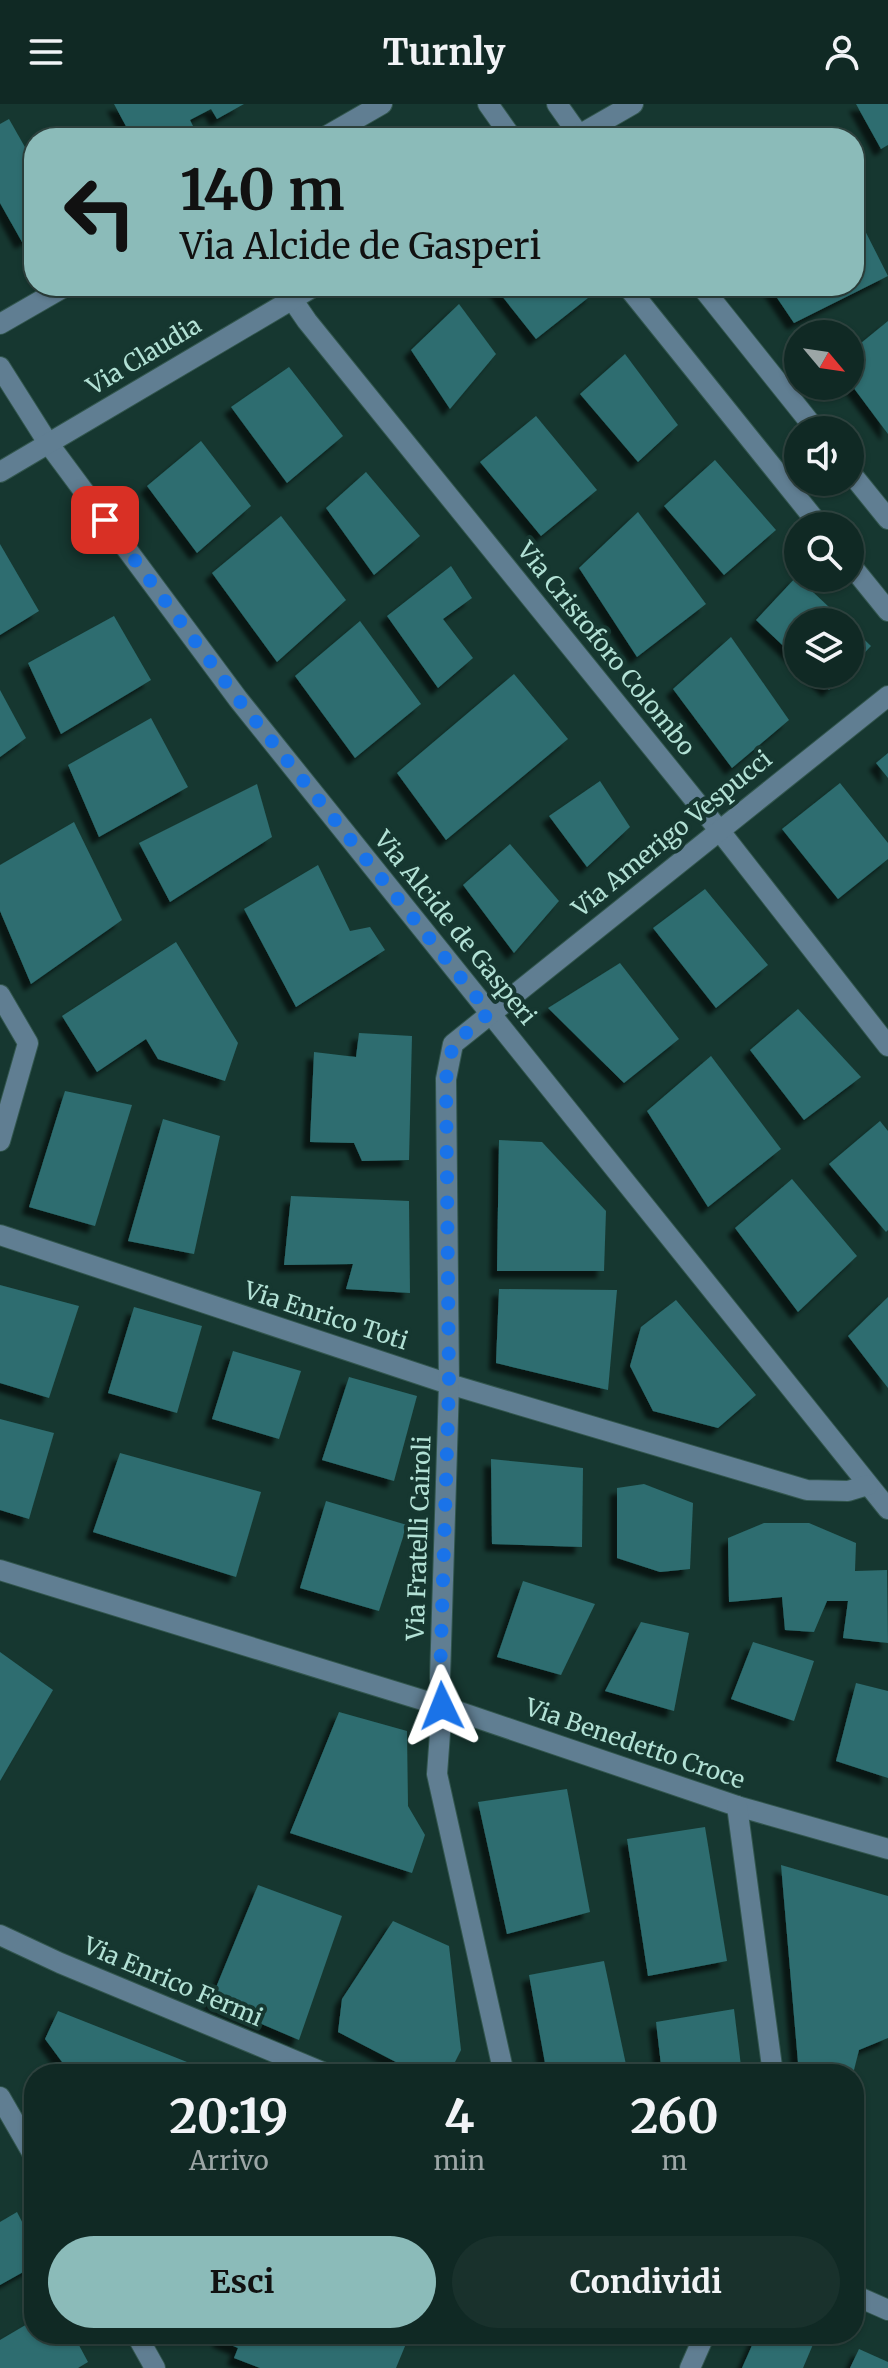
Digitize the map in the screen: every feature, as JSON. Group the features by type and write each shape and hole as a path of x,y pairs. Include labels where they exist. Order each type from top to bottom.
{"street":[{"path":"340,128 382,104"},
{"path":"488,104 505,128"},
{"path":"557,104 572,128"},
{"path":"593,128 633,104"},
{"path":"0,324 49,296"},
{"name":"Via Claudia","path":"0,472 282,296"},
{"name":"Via Cristoforo Colombo","path":"291,296 307,321 719,830 888,1046"},
{"path":"635,296 809,512"},
{"path":"709,296 805,416"},
{"name":"Via Alcide de Gasperi","path":"0,367 48,443 238,699 888,1509"},
{"path":"864,489 888,519"},
{"path":"864,581 888,611"},
{"name":"Via Amerigo Vespucci","path":"489,1013 888,696"},
{"path":"0,995 28,1043 0,1141"},
{"name":"Via Fratelli Cairoli","path":"489,1013 453,1044 446,1079 449,1384 440,1678 442,1706 437,1774 502,2064"},
{"name":"Via Enrico Toti","path":"0,1235 449,1384 807,1490 848,1491 868,1485"},
{"name":"Via Benedetto Croce","path":"0,1570 442,1706 737,1806 888,1849"},
{"path":"737,1806 772,2064"},
{"name":"Via Enrico Fermi","path":"0,1935 303,2064"},
{"path":"0,2097 24,2139"},
{"path":"864,2299 888,2310"},
{"path":"142,2344 155,2368"},
{"path":"690,2368 701,2344"}],"building":[{"path":"114,104 244,104 217,119 211,109 190,120 194,128 127,128"},
{"path":"856,104 888,104 888,145 881,149"},
{"path":"9,119 24,145 22,242 0,203 0,124"},
{"path":"864,229 888,276 864,288"},
{"path":"502,296 590,296 536,339"},
{"path":"776,296 848,296 800,320 792,320"},
{"path":"459,304 496,354 450,409 411,350"},
{"path":"888,321 888,434 863,400 864,341"},
{"path":"625,354 678,425 638,462 580,394"},
{"path":"289,367 343,436 287,483 231,407"},
{"path":"536,416 597,490 541,536 480,462"},
{"path":"201,441 251,506 197,553 147,486"},
{"path":"715,460 776,530 724,575 664,506"},
{"path":"366,472 420,536 374,575 326,508"},
{"path":"638,512 706,604 637,657 579,568"},
{"path":"281,516 346,600 277,662 212,573"},
{"path":"0,544 39,611 0,635"},
{"path":"451,566 472,598 443,619 473,658 438,688 387,616"},
{"path":"784,590 813,592 830,608 784,608 784,647 756,620"},
{"path":"114,616 151,680 61,734 28,663"},
{"path":"360,621 421,704 355,758 295,676"},
{"path":"731,637 789,720 732,768 673,689"},
{"path":"864,639 871,646 864,653"},
{"path":"514,674 568,739 446,840 397,773"},
{"path":"0,690 26,738 0,757"},
{"path":"151,718 188,787 99,837 68,765"},
{"path":"888,753 888,778 876,763"},
{"path":"600,781 630,827 587,867 549,816"},
{"path":"840,783 888,843 888,859 838,899 782,829"},
{"path":"257,784 272,837 170,902 139,843"},
{"path":"74,822 122,920 31,984 0,911 0,865"},
{"path":"510,844 559,901 514,953 463,885"},
{"path":"318,865 350,931 370,927 385,950 296,1007 244,909"},
{"path":"705,889 768,965 716,1008 653,928"},
{"path":"176,942 238,1043 225,1081 158,1059 146,1039 97,1072 62,1016"},
{"path":"620,963 679,1039 624,1083 548,1008"},
{"path":"798,1009 861,1077 804,1120 750,1050"},
{"path":"359,1033 412,1036 409,1160 362,1161 354,1143 310,1142 314,1052 356,1057"},
{"path":"711,1056 781,1149 708,1207 647,1111"},
{"path":"65,1091 132,1105 95,1226 29,1207"},
{"path":"163,1119 220,1136 194,1254 128,1241"},
{"path":"880,1121 888,1131 886,1232 829,1164"},
{"path":"499,1140 542,1142 606,1211 604,1271 497,1271"},
{"path":"792,1179 857,1256 798,1312 735,1228"},
{"path":"291,1196 409,1201 410,1293 346,1289 353,1264 284,1265"},
{"path":"0,1285 79,1306 49,1398 0,1383"},
{"path":"499,1289 617,1290 608,1390 496,1363"},
{"path":"888,1297 888,1388 848,1336"},
{"path":"676,1300 756,1395 718,1428 653,1411 630,1366 641,1327"},
{"path":"134,1307 202,1326 177,1413 108,1393"},
{"path":"233,1351 301,1371 279,1439 212,1419"},
{"path":"349,1377 417,1396 394,1481 322,1460"},
{"path":"0,1419 54,1433 29,1519 0,1510"},
{"path":"120,1453 261,1492 236,1577 93,1532"},
{"path":"491,1459 583,1468 582,1547 492,1544"},
{"path":"644,1484 693,1503 690,1569 660,1572 617,1558 617,1488"},
{"path":"326,1501 407,1525 379,1611 300,1588"},
{"path":"764,1523 809,1523 856,1543 855,1571 887,1570 888,1643 843,1638 848,1601 827,1601 814,1632 785,1630 782,1597 729,1602 728,1538"},
{"path":"523,1581 595,1604 561,1675 497,1657"},
{"path":"641,1622 689,1633 674,1711 605,1691"},
{"path":"753,1642 814,1661 794,1721 731,1699"},
{"path":"0,1652 53,1690 0,1781"},
{"path":"856,1683 888,1691 888,1778 836,1761"},
{"path":"339,1712 407,1731 408,1806 425,1835 412,1873 290,1833"},
{"path":"567,1789 590,1912 507,1934 478,1802"},
{"path":"705,1827 727,1961 648,1976 627,1839"},
{"path":"781,1865 888,1896 888,2038 859,2050 856,2064 798,2064"},
{"path":"258,1885 342,1916 299,2040 210,2002"},
{"path":"393,1921 449,1946 461,2050 454,2064 400,2064 338,2032 342,1999"},
{"path":"604,1961 626,2064 545,2064 529,1975"},
{"path":"734,2009 741,2064 661,2064 656,2022"},
{"path":"58,2011 187,2062 64,2064 45,2039"},
{"path":"17,2212 24,2226 24,2272 0,2285 0,2222"},
{"path":"24,2326 24,2344 78,2344 88,2362 78,2368 0,2368 0,2340"},
{"path":"228,2344 406,2344 396,2368 260,2368 234,2358 238,2348"},
{"path":"753,2344 813,2344 803,2368 742,2368"},
{"path":"859,2349 888,2362 888,2368 850,2368"}],"route":[{"path":"105,520 238,699 489,1013 453,1044 446,1079 449,1384 440,1678 442,1706"}]}
